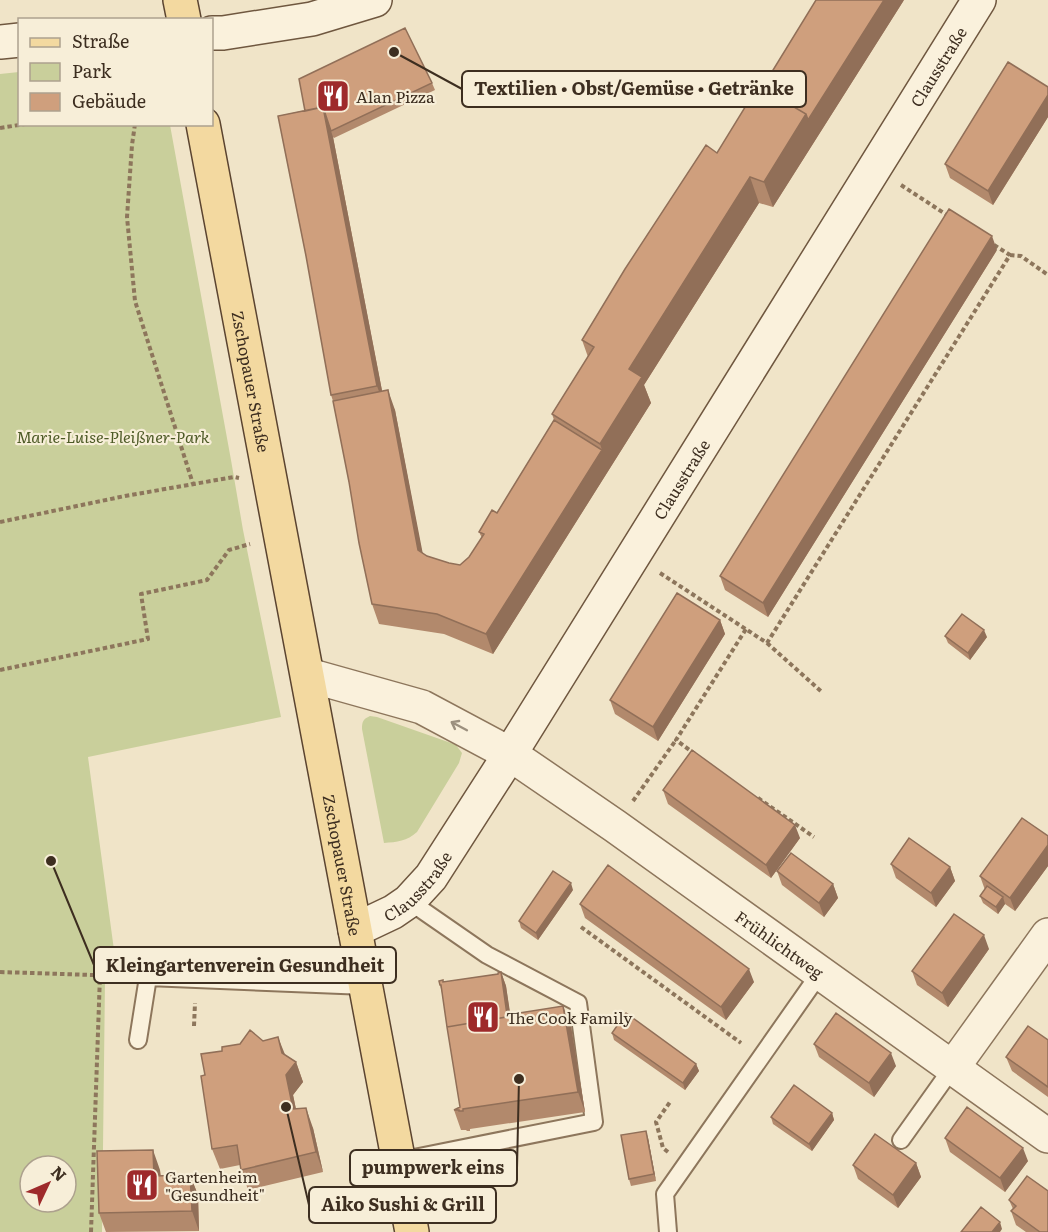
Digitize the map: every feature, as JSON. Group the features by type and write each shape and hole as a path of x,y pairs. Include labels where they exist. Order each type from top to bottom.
{"main road":[{"path":"180,0 184,18"},
{"path":"213,33 312,19 375,0"},
{"name":"Clausstraße","path":"355,930 409,902 430,877 510,754 979,0"},
{"path":"0,42 18,40"},
{"name":"Zschopauer Straße","path":"204,126 412,1232"},
{"path":"308,675 422,707 510,754"},
{"name":"Frühlichtweg","path":"510,754 615,826 1048,1136"},
{"path":"952,1067 1048,935"}],"lane":[{"path":"399,1161 594,1122 578,1003 487,955 409,902"},
{"path":"668,1232 665,1194 820,973"},
{"path":"138,1040 148,977 366,986"},
{"path":"901,1140 952,1067"}],"path":[{"path":"0,128 18,125"},
{"path":"135,126 127,217 135,301 193,484"},
{"path":"875,168 952,218"},
{"path":"991,243 1010,255 1021,256 1048,275"},
{"path":"767,643 1010,255"},
{"path":"0,522 125,496 234,477 272,486"},
{"path":"0,670 148,639 141,594 207,580 229,550"},
{"path":"633,556 767,643 822,692"},
{"path":"615,826 676,740 746,629"},
{"path":"676,740 704,760"},
{"path":"749,792 814,837"},
{"path":"581,927 761,1058"},
{"path":"0,972 115,975"},
{"path":"91,1232 100,975"},
{"path":"660,1139 656,1122 670,1102"}],"green space":[{"name":"Marie-Luise-Pleißner-Park","path":"18,72 18,126 170,126 243,530 281,717 88,757 116,965 116,973 105,980 102,1232 0,1232 0,74"},
{"path":"370,716 456,745 462,753 459,763 417,832 402,840 384,843 362,729 363,721"}],"building":[{"path":"816,0 884,0 808,120 806,114 762,88"},
{"path":"405,28 432,83 331,131 323,107 305,111 299,79"},
{"path":"1008,62 1048,87 1048,95 988,191 945,164"},
{"path":"758,86 806,114 764,182 750,177 629,369 642,377 600,444 552,414 594,347 582,340 625,269 706,145 717,153"},
{"path":"323,107 377,386 331,395 278,116"},
{"path":"949,209 992,236 763,603 720,576"},
{"path":"388,390 418,550 427,556 449,563 460,565 469,557 484,534 479,532 492,510 497,513 554,420 602,450 486,634 437,614 372,604 333,401"},
{"path":"677,593 720,620 653,727 610,700"},
{"path":"962,614 984,630 968,653 945,636"},
{"path":"692,750 795,825 766,865 663,790"},
{"path":"1022,818 1048,836 1048,845 1010,898 980,876"},
{"path":"909,838 950,867 931,893 891,864"},
{"path":"791,853 833,884 819,903 777,871"},
{"path":"608,865 749,969 721,1007 580,904"},
{"path":"553,871 571,883 536,933 519,921"},
{"path":"987,886 1003,897 996,907 980,896"},
{"path":"954,914 984,935 942,993 912,971"},
{"path":"501,972 506,1017 447,1027 439,981"},
{"path":"563,1006 578,1092 463,1109 463,1111 454,1110 460,1107 447,1027"},
{"path":"626,1013 696,1064 683,1083 612,1033"},
{"path":"836,1013 891,1053 869,1083 814,1044"},
{"path":"1028,1026 1048,1040 1048,1087 1006,1057"},
{"path":"250,1030 263,1041 278,1037 282,1053 296,1062 286,1075 293,1109 306,1108 316,1152 241,1170 237,1145 212,1149 201,1076 205,1075 201,1054 222,1051 222,1047 240,1044"},
{"path":"794,1085 832,1113 809,1144 771,1117"},
{"path":"967,1107 1023,1148 1000,1178 945,1138"},
{"path":"646,1131 654,1174 629,1179 621,1135"},
{"path":"875,1134 916,1163 893,1195 853,1165"},
{"path":"153,1150 154,1176 190,1175 192,1211 99,1213 97,1151"},
{"path":"1027,1176 1048,1191 1048,1232 1040,1232 1011,1211 1016,1206 1009,1200"},
{"path":"981,1207 1000,1222 992,1232 961,1232"}],"place":[{"name":"Textilien • Obst/Gemüse • Getränke","path":"394,52"},
{"name":"Alan Pizza","path":"333,96"},
{"name":"Kleingartenverein Gesundheit","path":"51,861"},
{"name":"The Cook Family","path":"483,1017"},
{"name":"pumpwerk eins","path":"519,1079"},
{"name":"Aiko Sushi & Grill","path":"286,1107"},
{"name":"Gartenheim \"Gesundheit\"","path":"142,1185"}]}
